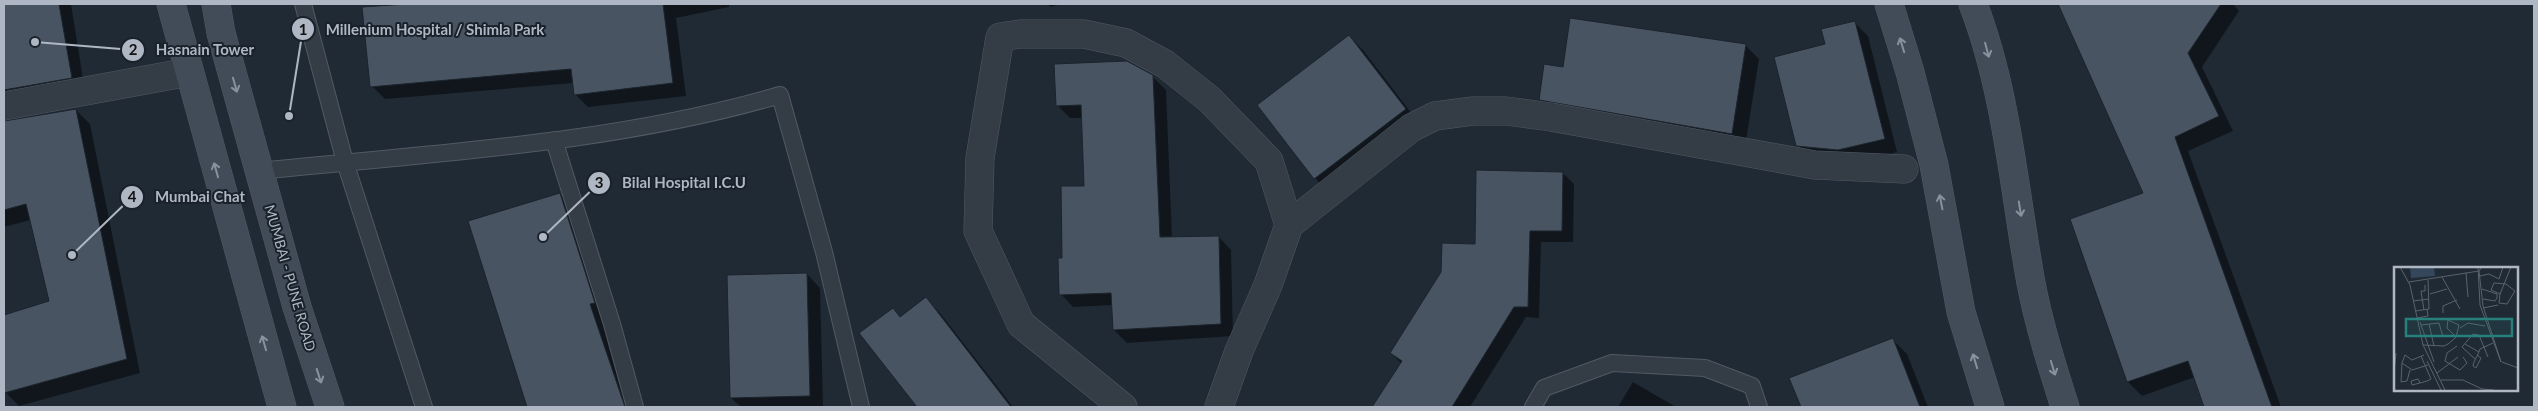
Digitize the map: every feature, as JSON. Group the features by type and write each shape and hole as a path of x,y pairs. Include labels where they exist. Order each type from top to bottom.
{"main road":[{"path":"171,4 282,407"},
{"name":"MUMBAI - PUNE ROAD","path":"216,4 221,33 297,307 330,407"},
{"path":"1889,4 1910,72 1934,165 1960,312 1990,407"},
{"path":"1973,4 2002,109 2031,283 2043,337 2065,407"}],"street":[{"path":"1123,407 1021,324 978,231 980,158 1000,37 1020,34 1084,34 1126,43 1165,64 1209,99 1269,161 1289,225"},
{"path":"4,106 189,72"},
{"path":"1219,407 1238,351 1268,285 1289,225 1411,128 1435,116 1473,111 1506,111 1551,117 1815,165 1904,169"}],"lane":[{"path":"303,4 345,162 424,407"},
{"path":"260,171 554,140 732,109 780,95 824,252 861,407"},
{"path":"554,140 612,324 635,407"},
{"path":"1533,407 1544,388 1612,363 1705,368 1752,386 1759,407"}],"building":[{"path":"4,4 59,4 72,78 4,90"},
{"path":"408,4 663,4 673,83 574,95 571,69 370,87 362,7"},
{"path":"2058,4 2221,4 2188,53 2219,116 2175,137 2272,407 2204,407 2188,361 2127,382 2070,219 2143,193"},
{"path":"1570,18 1746,44 1732,134 1539,100 1544,64 1563,67"},
{"path":"1855,21 1885,139 1838,150 1796,146 1774,57 1825,44 1821,29"},
{"path":"1349,35 1406,109 1314,179 1257,105"},
{"path":"1127,61 1153,75 1160,237 1219,236 1221,324 1113,330 1111,293 1059,295 1058,258 1062,258 1061,186 1084,186 1081,105 1056,106 1054,64"},
{"path":"76,109 127,359 4,393 4,315 49,301 26,204 4,210 4,121"},
{"path":"1476,170 1563,172 1562,231 1530,231 1528,307 1514,307 1452,407 1372,407 1402,361 1390,353 1441,272 1442,243 1475,244"},
{"path":"560,193 595,303 590,304 625,407 527,407 468,221"},
{"path":"807,273 810,396 730,398 727,275"},
{"path":"926,297 1011,407 917,407 859,333 893,308 900,317"},
{"path":"1893,338 1920,407 1801,407 1789,378"}],"place":[{"name":"Hasnain Tower","path":"35,42"},
{"name":"Millenium Hospital / Shimla Park","path":"289,116"},
{"name":"Bilal Hospital I.C.U","path":"543,237"},
{"name":"Mumbai Chat","path":"72,255"}]}
